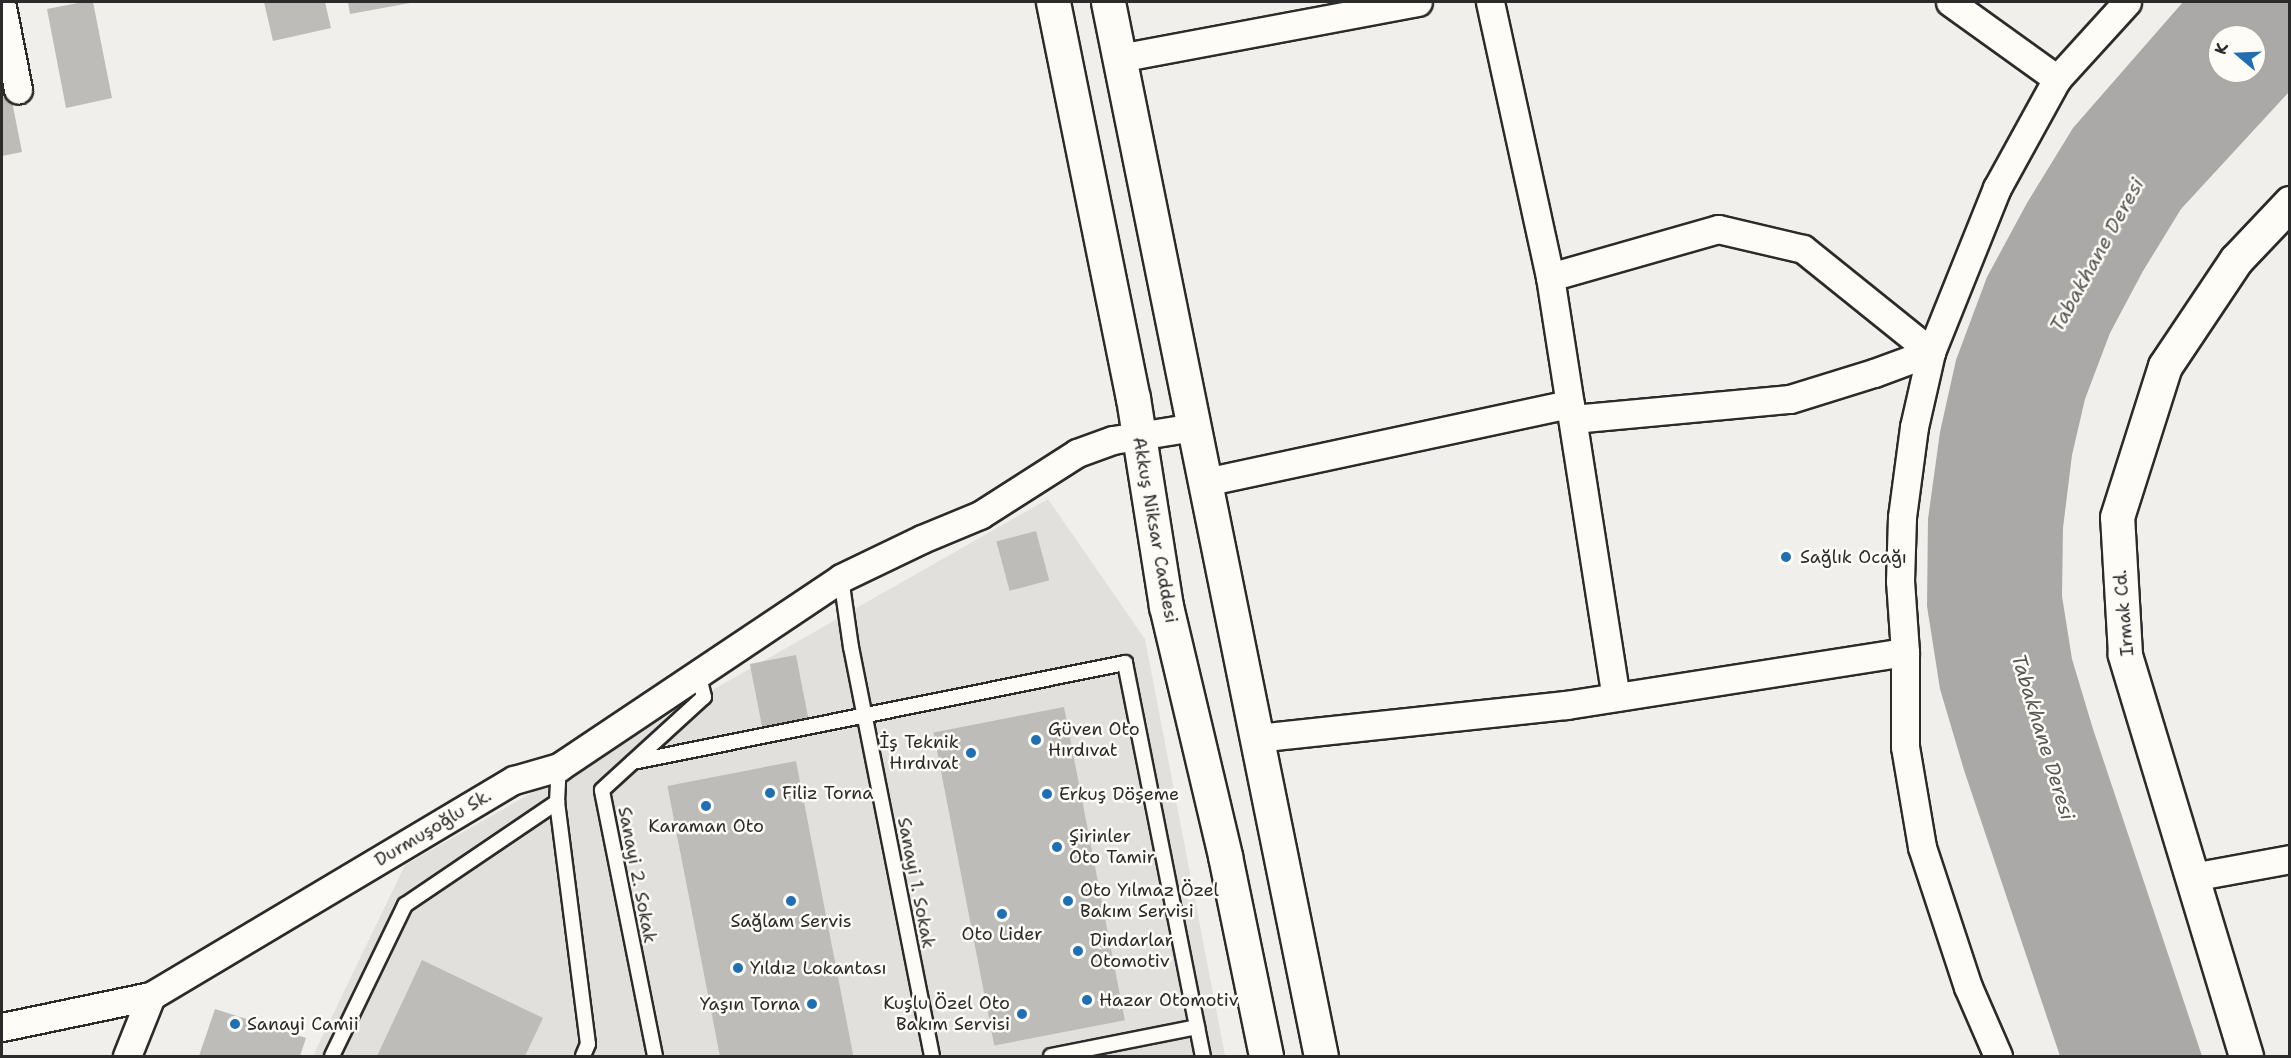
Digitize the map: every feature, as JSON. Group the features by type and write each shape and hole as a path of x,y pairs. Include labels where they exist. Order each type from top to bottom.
{"main road":[{"name":"Akkuş Niksar Caddesi","path":"1053,2 1139,436 1166,606 1226,856 1266,1056"},
{"path":"1108,2 1321,1056"},
{"name":"Irmak Cd.","path":"2246,1056 2125,654 2117,517 2165,366 2236,260 2289,203"}],"street":[{"path":"1119,58 1418,2"},
{"path":"1490,2 1550,277 1616,697"},
{"path":"1950,2 2057,79"},
{"path":"1998,1056 1968,987 1922,847 1905,747 1905,652 1900,581 1902,517 1914,427 1931,352 1997,188 2057,79 2127,2"},
{"path":"2,8 18,89"},
{"path":"1550,277 1718,229 1803,249 1931,352"},
{"path":"1205,482 1571,411 1790,399 1874,373 1931,352"},
{"name":"Durmuşoğlu Sk.","path":"2,1027 152,996 514,780 559,767 841,578 922,539 980,515 1077,453 1113,440 1194,427"},
{"path":"1257,738 1566,705 1905,652"},
{"path":"2192,877 2289,859"},
{"path":"127,1056 152,996"}],"lane":[{"name":"Sanayi 1. Sokak","path":"841,578 864,716 932,1056"},
{"path":"633,762 1125,663 1203,1056"},
{"name":"Sanayi 2. Sokak","path":"655,1056 602,790 704,697 698,673"},
{"path":"559,767 557,802 588,1044 583,1056"},
{"path":"332,1056 405,905 557,802"},
{"path":"1052,1056 1197,1027"}],"shaded area":[{"path":"1048,499 1145,639 1225,1056 313,1056 405,865"}],"water":[{"name":"Tabakhane Deresi","path":"2183,2 2289,2 2289,92 2181,209 2143,271 2110,333 2085,399 2072,455 2063,528 2062,596 2072,659 2093,729 2202,1056 2060,1056 1964,770 1940,689 1927,606 1928,519 1940,432 1956,360 1987,277 2027,203 2073,128"}],"building":[{"path":"93,2 112,98 66,108 47,9"},
{"path":"264,2 325,2 331,28 273,41"},
{"path":"348,2 410,2 410,3 350,14"},
{"path":"2,51 22,152 2,156"},
{"path":"1036,531 1049,580 1010,591 996,542"},
{"path":"796,655 809,720 762,729 750,664"},
{"path":"1064,707 1125,1020 994,1046 933,732"},
{"path":"796,761 853,1056 720,1056 667,786"},
{"path":"422,960 543,1018 525,1056 377,1056"},
{"name":"Sanayi Camii","path":"215,1009 306,1038 300,1056 199,1056"}],"place":[{"name":"Sağlık Ocağı","path":"1786,557"},
{"name":"Güven Oto Hırdıvat","path":"1036,740"},
{"name":"İş Teknik Hırdıvat","path":"971,753"},
{"name":"Filiz Torna","path":"770,793"},
{"name":"Erkuş Döşeme","path":"1047,794"},
{"name":"Karaman Oto","path":"706,806"},
{"name":"Şirinler Oto Tamir","path":"1057,847"},
{"name":"Sağlam Servis","path":"791,901"},
{"name":"Oto Yılmaz Özel Bakım Servisi","path":"1068,901"},
{"name":"Oto Lider","path":"1002,914"},
{"name":"Dindarlar Otomotiv","path":"1078,951"},
{"name":"Yıldız Lokantası","path":"738,968"},
{"name":"Hazar Otomotiv","path":"1087,1000"},
{"name":"Yaşın Torna","path":"812,1004"},
{"name":"Kuşlu Özel Oto Bakım Servisi","path":"1022,1014"},
{"name":"Sanayi Camii","path":"235,1024"}]}
